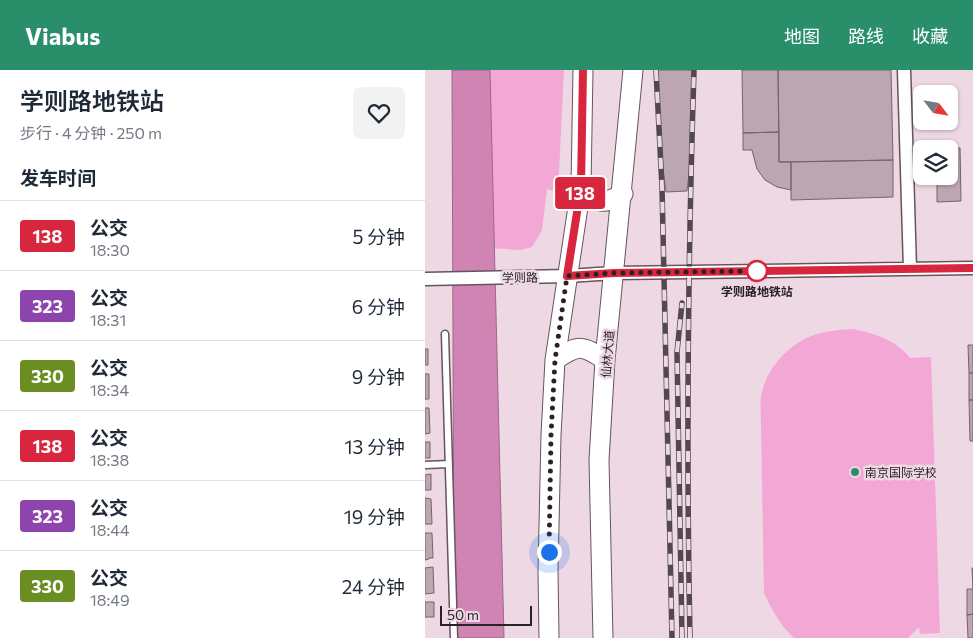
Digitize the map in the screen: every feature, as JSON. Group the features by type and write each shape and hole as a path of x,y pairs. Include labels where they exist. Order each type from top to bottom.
{"main road":[{"path":"549,638 548,571 555,360 581,187 583,70"},
{"name":"仙林大道","path":"603,638 599,460 605,360 623,194 633,70"},
{"path":"581,187 596,200 608,202 623,194"},
{"path":"555,360 572,349 587,348 605,360"}],"street":[{"path":"904,70 910,269"},
{"name":"学则路","path":"429,279 614,273 973,268"}],"lane":[{"path":"445,334 454,638"},
{"path":"425,465 449,464"}],"shaded area":[{"path":"452,70 490,70 504,638 455,638"},
{"path":"490,70 564,70 558,192 547,189 542,230 532,247 520,250 490,248"},
{"name":"南京国际学校","path":"852,329 884,338 898,346 910,358 931,357 940,633 920,634 919,627 908,638 794,638 777,617 764,593 761,407 763,387 779,359 804,339 833,331"}],"building":[{"path":"655,70 695,70 692,148 687,191 666,192 660,147"},
{"path":"742,70 778,70 779,132 743,133"},
{"path":"778,70 891,70 893,160 779,162"},
{"path":"779,132 779,162 791,162 791,190 777,187 765,180 757,169 752,150 743,150 743,133"},
{"path":"958,148 960,148 961,201 937,202 937,185 958,185"},
{"path":"893,160 893,197 791,200 791,162"},
{"path":"968,345 973,345 973,373 969,373"},
{"path":"425,349 428,349 428,365 425,365"},
{"path":"969,373 973,373 973,400 969,400"},
{"path":"425,374 429,374 429,399 425,399"},
{"path":"969,400 973,400 973,441 970,441"},
{"path":"425,408 429,408 430,433 425,434"},
{"path":"425,442 430,442 430,458 425,458"},
{"path":"431,474 431,490 425,490 425,475"},
{"path":"425,498 431,499 432,524 425,524"},
{"path":"425,533 432,533 433,558 425,560"},
{"path":"433,567 434,593 425,594 425,568"},
{"path":"967,589 973,589 973,614 967,615"},
{"path":"425,602 434,602 434,617 425,617"},
{"path":"973,614 973,638 968,638 967,615"}],"railway":[{"path":"656,70 662,187 672,638"},
{"path":"690,638 688,354 694,70"},
{"path":"682,303 677,352 682,638"}],"bus line":[{"name":"138","path":"583,70 581,187 567,276 614,273 973,268"}],"place":[{"name":"学则路地铁站","path":"757,271"},
{"name":"南京国际学校","path":"855,472"}],"route":[{"path":"549,552 551,435 555,360 567,276 614,273 757,271"}]}
